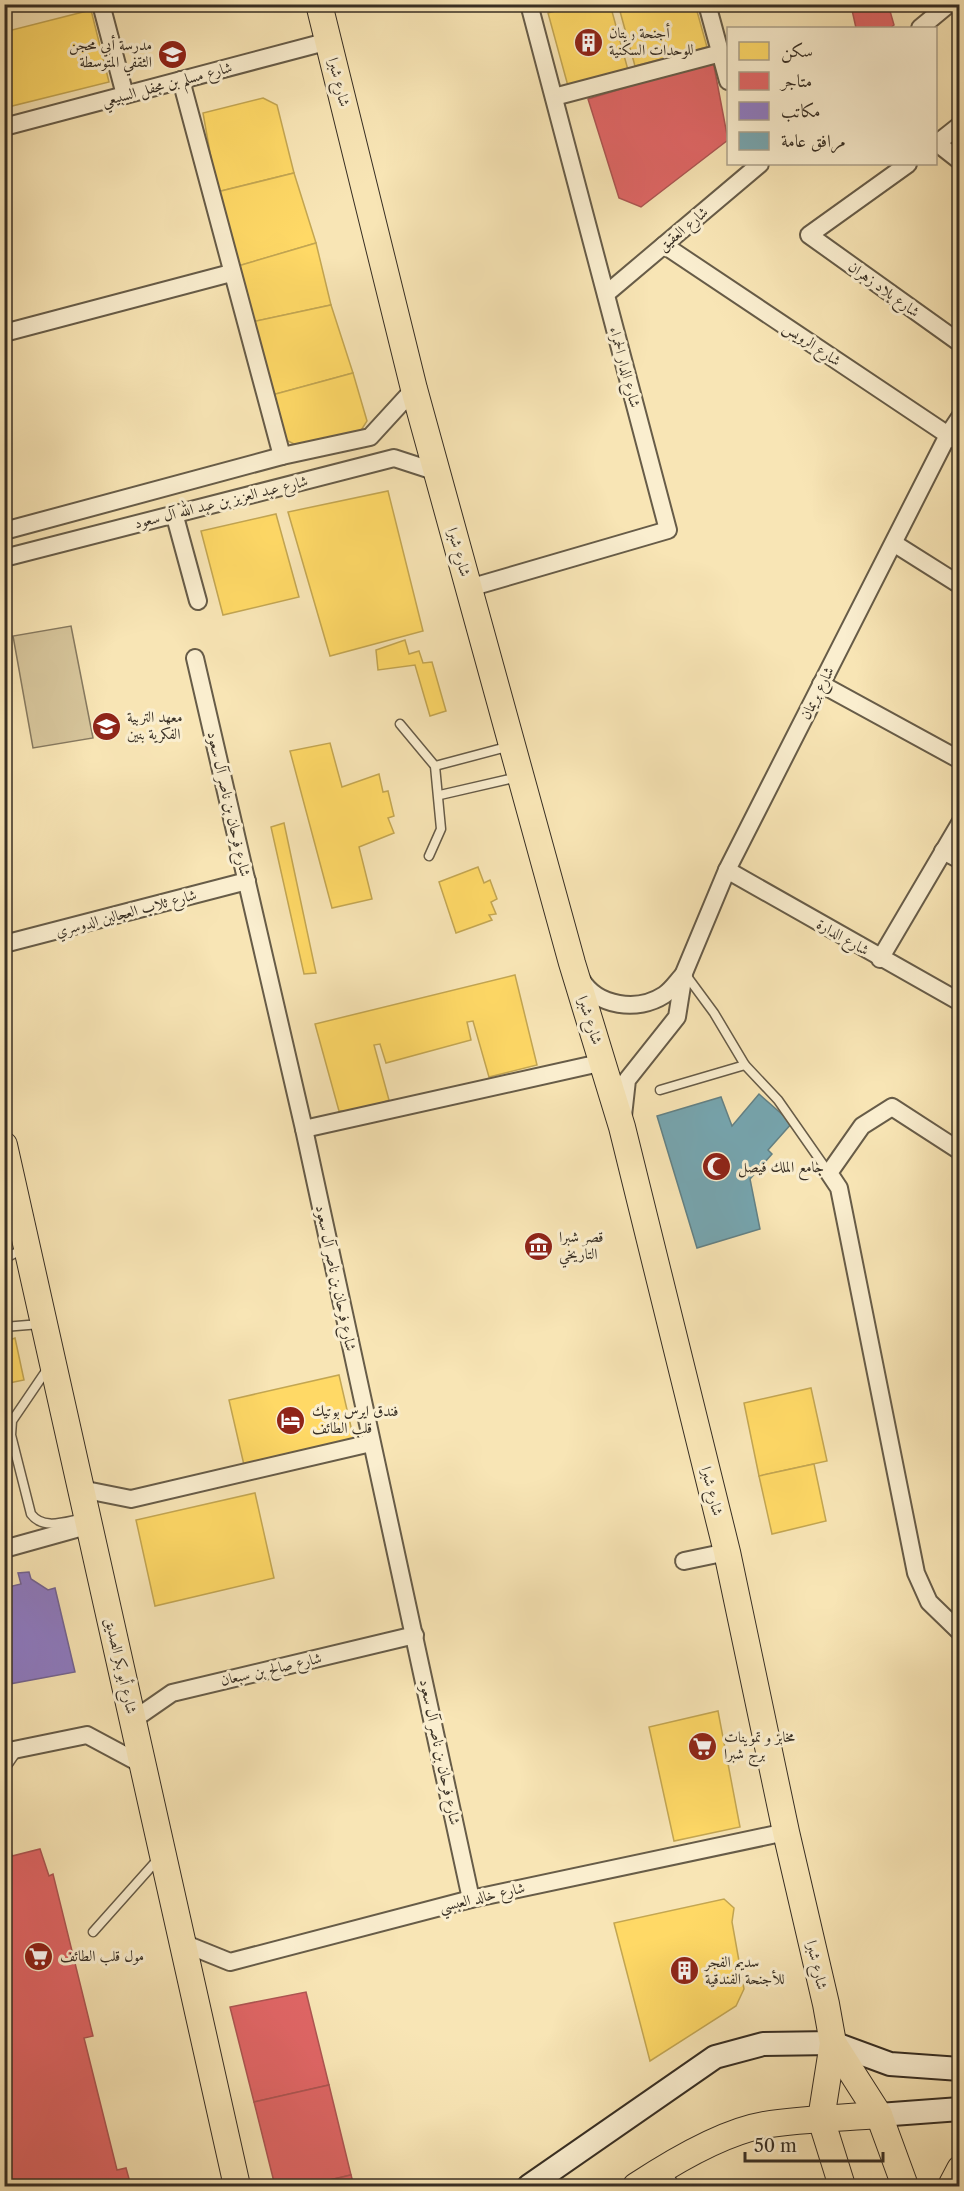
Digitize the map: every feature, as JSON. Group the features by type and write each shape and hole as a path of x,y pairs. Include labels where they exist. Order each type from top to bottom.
{"main road":[{"name":"شارع شبرا","path":"319,4 414,388 572,963 622,1127 727,1552 833,2043"},
{"name":"شارع أبو بكر الصديق","path":"4,1145 9,1185 28,1246 237,2187"},
{"path":"529,2187 715,2057 763,2044 833,2043 890,2064 960,2069"},
{"path":"833,2043 879,2115 905,2187"},
{"path":"833,2043 821,2119 842,2187"},
{"path":"636,2187 670,2177 709,2144 762,2125 960,2109"},
{"path":"951,2187 960,2169"}],"street":[{"path":"101,4 125,95"},
{"name":"شارع الدار الحمراء","path":"469,588 668,530 529,4"},
{"path":"707,4 727,74"},
{"path":"921,27 949,4"},
{"name":"شارع مسلم بن مجفل السبيعي","path":"4,127 329,41"},
{"path":"554,97 721,53"},
{"path":"181,80 282,456"},
{"path":"937,142 960,125"},
{"path":"937,144 960,161"},
{"name":"شارع بلاد زهران","path":"907,165 809,235 960,343"},
{"name":"شارع العقيق","path":"606,294 754,166"},
{"name":"شارع الرويس","path":"664,245 954,439"},
{"path":"4,333 231,273"},
{"name":"شارع عبد العزيز بن عبد الله آل سعود","path":"4,531 282,456 370,437 414,388"},
{"name":"شارع بريمان","path":"684,973 727,870 821,684 954,439 960,417"},
{"name":"شارع عبد العزيز بن عبد الله آل سعود","path":"4,558 394,458 437,472"},
{"path":"174,513 198,601"},
{"path":"895,544 960,585"},
{"name":"شارع فرحان بن ناصر آل سعود","path":"195,658 304,1129 471,1899"},
{"path":"821,684 960,760"},
{"path":"880,958 960,823"},
{"path":"943,851 960,860"},
{"name":"شارع الدارة","path":"727,870 960,1002"},
{"name":"شارع ثلاب العجالين الدوسري","path":"4,944 247,881"},
{"path":"572,963 586,988 610,1003 620,1004 639,1005 665,994 684,973"},
{"path":"622,1127 627,1080 677,1017 684,973"},
{"path":"304,1129 604,1062"},
{"path":"960,1151 892,1107 862,1126 829,1173 839,1188 916,1572 928,1602 960,1632"},
{"path":"81,1489 131,1498 371,1443"},
{"path":"4,1549 89,1521"},
{"path":"684,1561 727,1552"},
{"name":"شارع صالح بن سبعان","path":"133,1720 172,1692 415,1635"},
{"path":"11,1750 87,1735 143,1765"},
{"name":"شارع خالد العبسي","path":"183,1943 230,1962 613,1863 786,1832"}],"lane":[{"path":"400,724 435,766 440,795 441,829 429,856"},
{"path":"435,766 513,746"},
{"path":"440,795 521,776"},
{"path":"684,973 714,1013 745,1065 778,1100 829,1173"},
{"path":"660,1090 745,1065"},
{"path":"4,1259 28,1246"},
{"path":"4,1327 45,1324"},
{"path":"53,1360 12,1421 11,1435 31,1514 36,1521 45,1524 89,1521"},
{"path":"4,1770 11,1750"},
{"path":"93,1932 163,1853"}],"shaded area":[{"path":"71,626 93,738 33,748 13,636"}],"building: سكن":[{"name":"أجنحة ريتان للوحدات السكنية","path":"580,4 610,4 628,70 568,86 548,13"},
{"path":"618,4 695,4 707,47 635,66"},
{"path":"91,10 109,82 8,107 4,95 4,32"},
{"path":"263,98 277,105 294,173 217,192 203,113"},
{"path":"294,173 316,243 238,266 217,192"},
{"path":"316,243 331,305 252,322 238,266"},
{"path":"331,305 353,373 272,395 252,322"},
{"path":"353,373 367,421 360,432 298,446 284,439 272,395"},
{"path":"388,491 423,631 330,656 288,512"},
{"path":"276,514 299,597 223,615 201,531"},
{"path":"405,640 409,654 419,651 423,663 432,662 446,711 430,716 415,665 378,670 376,650"},
{"path":"330,743 342,787 379,774 383,792 388,791 394,816 388,818 394,833 359,847 372,899 332,908 290,751"},
{"path":"284,823 316,973 304,974 271,827"},
{"path":"478,867 484,883 490,880 497,899 491,902 496,914 489,915 492,920 456,933 439,882"},
{"path":"515,975 537,1065 489,1077 473,1021 467,1022 471,1040 386,1063 380,1044 374,1045 389,1100 361,1111 339,1111 315,1024"},
{"path":"15,1338 24,1380 4,1384 4,1342"},
{"name":"فندق ايرس بوتيك قلب الطائف","path":"339,1375 354,1440 244,1465 229,1400"},
{"path":"811,1388 827,1461 759,1476 744,1403"},
{"path":"814,1464 826,1521 772,1534 759,1476"},
{"path":"255,1493 274,1578 155,1606 136,1520"},
{"path":"718,1711 740,1827 674,1841 649,1727"},
{"name":"سديم الفجر للأجنحة الفندقية","path":"724,1899 734,1908 732,1922 744,1989 736,2006 650,2061 614,1923"}],"building: متاجر":[{"path":"858,4 888,4 894,25 891,27 856,27 852,10 859,8"},
{"path":"713,61 727,141 641,207 619,198 588,99"},
{"name":"مول قلب الطائف","path":"10,1848 12,1856 40,1849 49,1876 53,1874 93,2036 84,2038 117,2170 126,2168 131,2186 4,2186 4,1850"},
{"path":"306,1992 329,2085 254,2102 230,2007"},
{"path":"329,2085 351,2175 304,2186 275,2186 254,2102"},
{"path":"351,2175 354,2186 304,2186"}],"building: مكاتب":[{"path":"29,1572 31,1579 48,1590 55,1588 75,1672 4,1685 4,1588 21,1584 18,1573"}],"building: مرافق عامة":[{"name":"جامع الملك فيصل","path":"759,1094 792,1123 768,1150 772,1154 750,1179 760,1229 697,1248 657,1116 721,1097 732,1126"}],"place":[{"name":"أجنحة ريتان للوحدات السكنية","path":"588,42"},
{"name":"مدرسة أبي محجن الثقفي المتوسطة","path":"173,54"},
{"name":"معهد التربية الفكرية بنين","path":"106,726"},
{"name":"جامع الملك فيصل","path":"717,1167"},
{"name":"قصر شبرا التاريخي","path":"538,1246"},
{"name":"فندق ايرس بوتيك قلب الطائف","path":"291,1420"},
{"name":"مخابز و تموينات برج شبرا","path":"703,1746"},
{"name":"مول قلب الطائف","path":"39,1956"},
{"name":"سديم الفجر للأجنحة الفندقية","path":"684,1971"}]}
